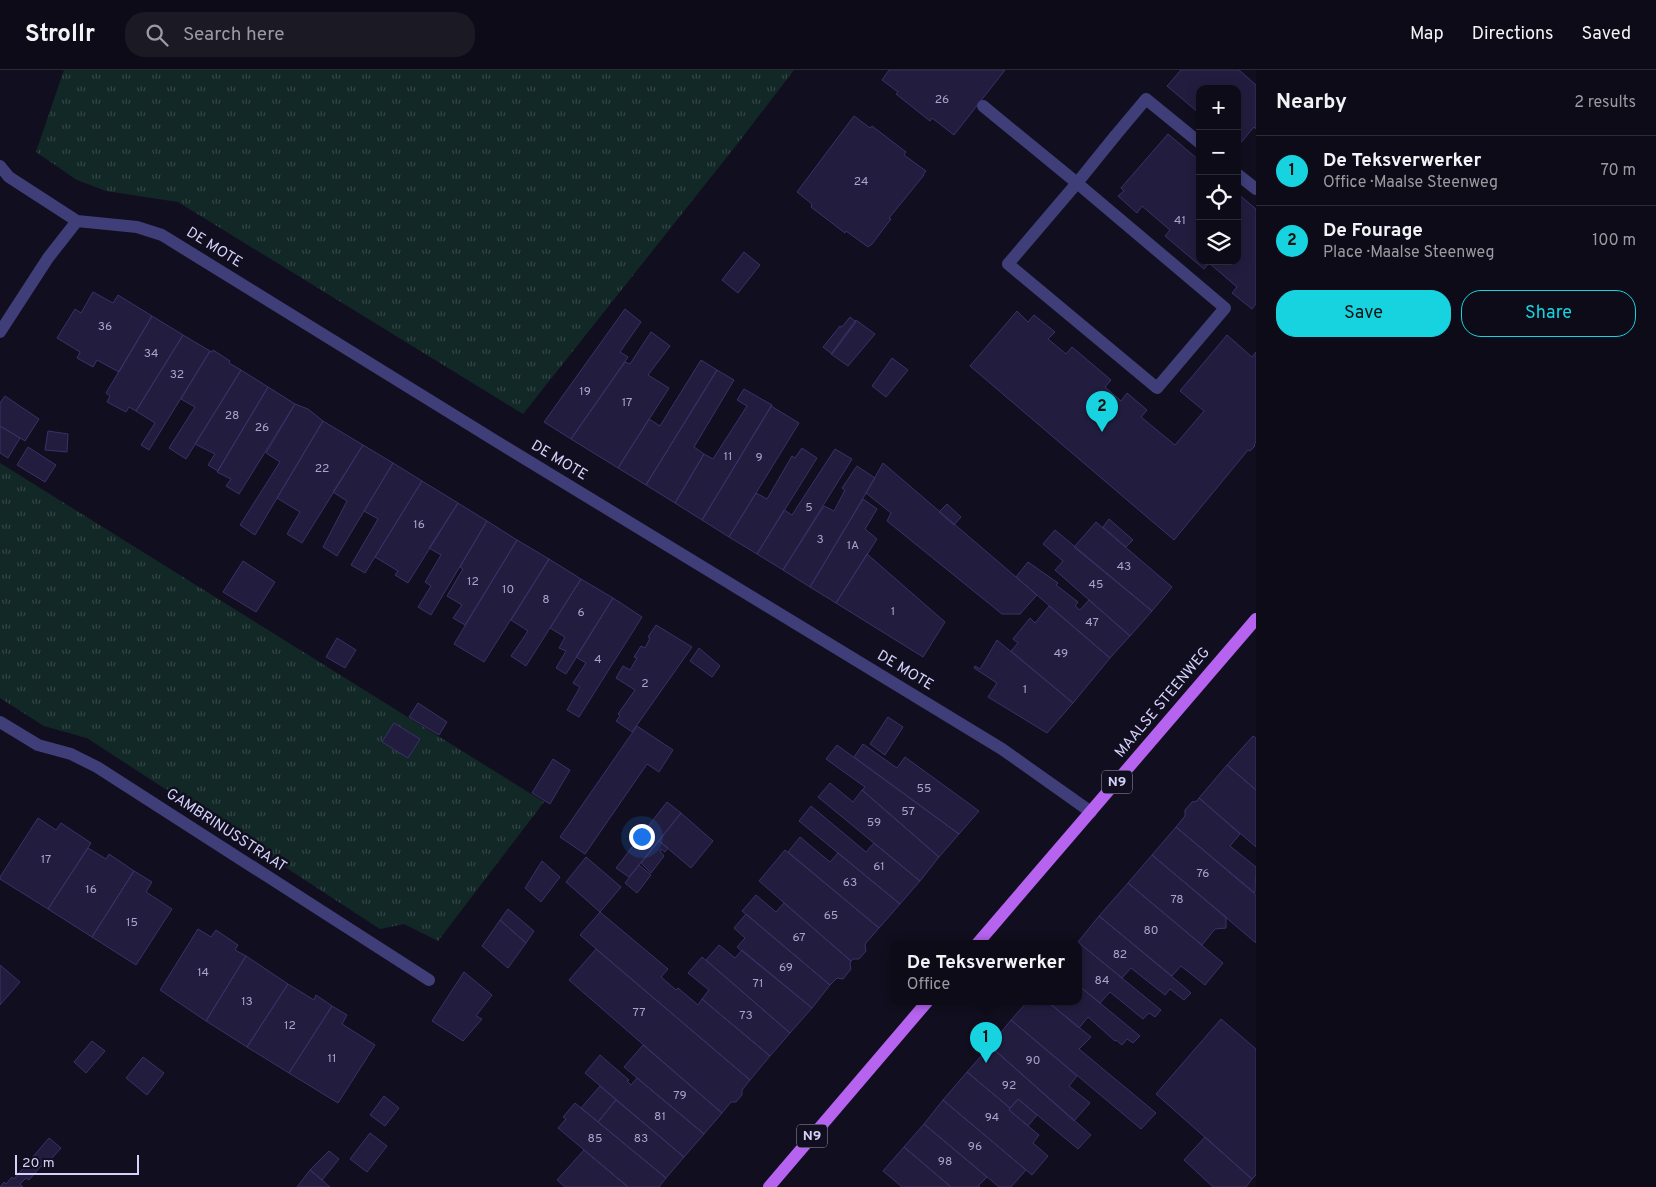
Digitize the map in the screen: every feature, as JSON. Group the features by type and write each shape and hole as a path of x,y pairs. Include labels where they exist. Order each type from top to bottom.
{"main road":[{"name":"MAALSE STEENWEG","path":"980,940 1256,619"},
{"name":"N9","path":"769,1187 924,1005"}],"street":[{"path":"983,106 1077,183 1225,308 1157,388 1008,264 1077,183 1146,99 1196,140"},
{"name":"DE MOTE","path":"0,166 9,177 77,221 137,227 162,236 1002,749 1091,812"},
{"path":"1238,175 1256,189"},
{"path":"0,332 48,258 77,221"},
{"name":"GAMBRINUSSTRAAT","path":"0,722 38,745 71,754 98,767 428,980"}],"green space":[{"path":"64,70 794,70 523,414 178,202 106,191 77,180 36,152"},
{"path":"0,463 544,802 438,941 404,924 380,929 87,738 44,726 0,698"}],"building":[{"path":"889,70 1005,70 954,135 932,118 930,121 896,94 898,92 882,80"},
{"path":"1181,70 1239,70 1256,85 1256,129 1254,127 1241,142 1241,85 1196,85 1196,111 1167,86"},
{"path":"854,116 870,128 872,126 906,152 904,155 926,171 868,247 846,231 845,233 811,207 812,204 797,192"},
{"path":"1168,134 1196,158 1196,262 1165,236 1170,230 1142,206 1137,213 1118,196 1124,191 1121,188"},
{"path":"1241,196 1256,209 1256,304 1252,309 1232,293 1237,287 1211,265 1241,265"},
{"path":"744,252 760,265 738,293 722,280"},
{"path":"1199,265 1207,265 1204,269"},
{"path":"93,292 113,303 118,295 152,316 119,372 97,360 93,367 77,358 80,352 57,338 75,309 81,313"},
{"path":"625,309 641,322 620,352 628,357 571,439 544,422"},
{"path":"1017,311 1028,322 1034,315 1055,332 1048,339 1066,354 1072,347 1111,380 1105,387 1121,401 1127,393 1147,410 1141,417 1175,445 1204,411 1180,391 1227,335 1252,357 1256,352 1255,446 1250,451 1248,450 1174,540 970,366"},
{"path":"152,316 183,335 136,411 129,407 126,412 107,402 110,396 106,393"},
{"path":"850,317 856,322 832,354 823,347"},
{"path":"856,320 875,334 848,366 831,354"},
{"path":"651,332 670,346 648,375 669,388 618,468 571,439 625,362 630,364"},
{"path":"183,335 210,351 149,450 141,445 155,423 136,411"},
{"path":"213,350 241,370 186,459 169,448 195,407 181,399 210,351 212,352"},
{"path":"892,358 908,370 886,397 872,386"},
{"path":"701,360 717,370 646,485 618,468 649,419 660,426"},
{"path":"241,370 268,387 218,471 208,465 215,454 195,444"},
{"path":"717,370 734,380 694,447 704,454 675,503 646,485"},
{"path":"268,387 295,404 239,494 226,486 231,479 217,472"},
{"path":"744,389 772,405 702,520 675,503 704,454 713,459 747,406 737,400"},
{"path":"5,396 39,419 25,441 0,426 0,403"},
{"path":"295,404 308,409 323,421 255,535 240,525 280,462 266,453"},
{"path":"771,406 799,423 729,537 702,520"},
{"path":"323,421 363,445 302,543 287,534 300,512 277,498"},
{"path":"0,426 20,438 8,458 0,453"},
{"path":"48,431 68,434 67,452 45,450"},
{"path":"363,445 393,463 337,556 323,547 347,501 333,492"},
{"path":"28,447 56,465 45,482 17,465"},
{"path":"802,448 817,458 757,554 729,537 756,493 767,499 792,456 795,458"},
{"path":"835,449 852,459 783,570 757,554 784,510 792,515"},
{"path":"393,463 422,481 365,573 351,565 378,519 364,511"},
{"path":"883,463 1037,595 1020,614 1002,614 887,521 891,513 866,493"},
{"path":"857,466 875,478 810,587 783,570 824,506 834,511 845,490 842,488"},
{"path":"422,481 458,503 408,583 395,575 398,571 375,557"},
{"path":"863,499 877,509 865,529 877,539 836,603 810,587"},
{"path":"458,503 487,521 431,615 418,607 431,586 425,582 441,555 429,548"},
{"path":"947,504 961,517 954,525 939,512"},
{"path":"1109,519 1133,540 1126,547 1103,527"},
{"path":"487,521 517,540 465,625 453,618 462,605 447,596 463,569 460,567"},
{"path":"1096,522 1172,587 1152,611 1074,547"},
{"path":"1055,530 1152,611 1130,636 1055,570 1063,561 1043,544"},
{"path":"517,540 549,559 484,662 454,644"},
{"path":"867,554 945,622 923,657 836,603"},
{"path":"549,559 581,579 526,666 511,656 528,631 511,620"},
{"path":"243,561 275,582 256,612 223,592"},
{"path":"1028,562 1058,583 1056,585 1078,602 1075,606 1080,610 1089,600 1130,636 1110,658 1016,577"},
{"path":"581,579 613,598 566,674 556,668 566,651 559,648 565,637 550,628"},
{"path":"613,598 642,617 579,717 567,710 580,687 573,683 586,663 576,657"},
{"path":"1049,606 1110,658 1073,703 1011,651 1018,643 1013,639 1030,618 1035,623"},
{"path":"656,625 692,647 632,732 616,721 620,716 618,714 635,690 616,678 623,666 630,670 637,658 634,657 641,646 645,648 650,638 648,637"},
{"path":"337,638 356,650 345,668 326,657"},
{"path":"997,640 1073,703 1047,733 988,697 997,683 974,668 975,666 980,669"},
{"path":"699,648 720,666 712,677 690,661"},
{"path":"418,703 447,722 439,735 409,717"},
{"path":"888,717 903,727 885,755 870,744"},
{"path":"394,723 420,739 408,758 382,742"},
{"path":"637,726 673,750 659,772 647,764 585,854 560,837"},
{"path":"1253,736 1256,738 1256,790 1227,765"},
{"path":"863,744 897,768 905,757 979,811 959,834 854,757"},
{"path":"837,745 959,834 939,857 862,790 865,787 826,759"},
{"path":"553,759 570,770 550,804 532,793"},
{"path":"1227,765 1256,790 1256,847 1199,798"},
{"path":"830,783 853,802 862,790 939,857 920,881 818,797"},
{"path":"1199,798 1240,834 1230,846 1256,867 1255,893 1176,827 1185,816 1185,810 1192,802 1197,801"},
{"path":"667,802 681,813 629,877 616,868"},
{"path":"811,806 866,852 874,843 920,881 900,904 799,821"},
{"path":"681,813 713,841 691,868 659,841"},
{"path":"38,818 56,830 61,823 91,843 48,909 0,879"},
{"path":"1176,827 1256,895 1256,943 1152,855"},
{"path":"800,837 830,862 838,853 900,904 879,928 788,852"},
{"path":"659,841 668,848 665,852 661,849 660,851 664,856 651,873 641,863"},
{"path":"88,848 106,859 109,854 134,871 92,937 48,909"},
{"path":"785,850 879,928 865,944 866,951 859,959 851,961 759,881"},
{"path":"1152,855 1226,917 1226,928 1215,929 1202,945 1128,883"},
{"path":"586,857 621,887 600,912 566,882"},
{"path":"542,861 560,877 541,902 525,888"},
{"path":"639,865 651,875 637,893 625,883"},
{"path":"134,871 152,882 146,892 172,909 136,965 92,937"},
{"path":"1128,883 1223,963 1205,985 1181,966 1172,976 1099,916"},
{"path":"756,895 776,912 784,903 851,961 851,969 843,979 837,978 830,985 742,911"},
{"path":"508,909 534,931 526,943 500,920"},
{"path":"600,912 668,969 661,977 676,990 678,988 698,1005 702,999 770,1056 750,1080 580,935"},
{"path":"746,914 830,985 812,1008 737,947 745,938 734,928"},
{"path":"1099,916 1191,993 1184,1000 1170,989 1165,995 1131,968 1122,978 1082,945 1082,940 1080,940"},
{"path":"500,920 526,943 508,968 482,946"},
{"path":"198,929 211,937 216,930 238,945 235,950 246,956 206,1021 160,990"},
{"path":"719,945 735,958 742,950 812,1008 790,1033 706,960"},
{"path":"1082,945 1161,1010 1155,1017 1149,1013 1143,1019 1110,992 1100,1003 1082,988"},
{"path":"596,949 750,1080 736,1102 731,1102 722,1113 569,980"},
{"path":"246,956 288,984 247,1047 206,1021"},
{"path":"702,957 790,1033 770,1056 702,999 709,990 688,973"},
{"path":"0,965 20,982 0,1005"},
{"path":"464,972 492,995 476,1016 482,1019 463,1041 432,1021"},
{"path":"288,984 314,1000 316,995 332,1006 289,1073 247,1047"},
{"path":"1082,988 1140,1036 1133,1043 1127,1039 1122,1045 1088,1017 1079,1028 1052,1005 1082,1005"},
{"path":"1024,1005 1052,1005 1091,1037 1079,1049 1156,1113 1141,1129 1011,1020"},
{"path":"332,1006 347,1015 342,1024 375,1045 338,1103 289,1073"},
{"path":"1221,1019 1256,1049 1256,1175 1252,1179 1156,1094"},
{"path":"1011,1020 1077,1076 1069,1086 1090,1103 1074,1121 990,1046"},
{"path":"92,1041 105,1051 86,1073 74,1062"},
{"path":"643,1045 722,1113 704,1134 624,1067"},
{"path":"990,1046 1091,1135 1078,1149 1018,1099 1010,1108 967,1072"},
{"path":"600,1055 629,1080 627,1081 631,1085 637,1078 704,1134 684,1157 585,1073"},
{"path":"143,1057 164,1073 147,1095 126,1078"},
{"path":"967,1072 1039,1135 1033,1143 1048,1156 1032,1175 943,1100"},
{"path":"600,1086 616,1100 598,1122 581,1108"},
{"path":"384,1096 399,1108 385,1126 370,1115"},
{"path":"1018,1099 1037,1115 1028,1126 1009,1110"},
{"path":"616,1100 684,1157 666,1178 598,1122"},
{"path":"943,1100 1026,1170 1011,1187 999,1187 924,1124"},
{"path":"575,1103 666,1178 659,1187 628,1187 558,1128 566,1119 563,1117"},
{"path":"924,1124 987,1177 978,1186 980,1187 951,1187 904,1147"},
{"path":"370,1133 387,1146 367,1172 350,1159"},
{"path":"1205,1137 1252,1179 1246,1187 1213,1187 1184,1160"},
{"path":"49,1138 61,1148 43,1168 41,1166 29,1180 26,1178 20,1184 23,1187 0,1187 4,1182 6,1184 12,1177 14,1179"},
{"path":"904,1147 951,1187 902,1187 883,1171"},
{"path":"584,1150 628,1187 565,1187 557,1180"},
{"path":"329,1151 339,1159 322,1180 310,1170"},
{"path":"310,1170 322,1180 330,1187 297,1187"}],"place":[{"name":"De Fourage","path":"1102,432"},
{"name":"De Teksverwerker","path":"986,1063"}]}
